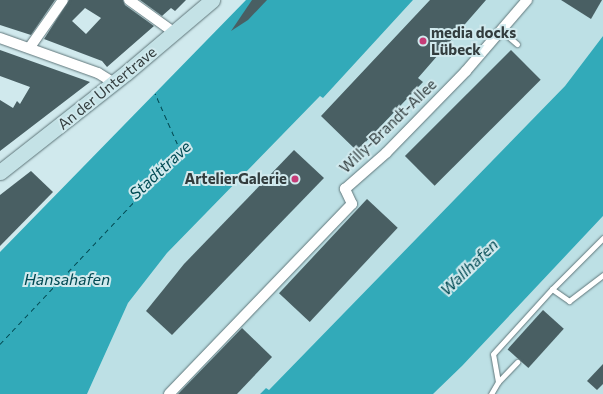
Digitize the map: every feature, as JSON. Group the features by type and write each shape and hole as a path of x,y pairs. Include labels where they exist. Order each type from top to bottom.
{"main road":[{"name":"An der Untertrave","path":"1,169 114,83 175,33 212,0"}],"street":[{"path":"30,47 63,0"},
{"path":"129,0 175,33"},
{"name":"Willy-Brandt-Allee","path":"169,394 352,204 345,189 386,153 502,31 527,0"},
{"path":"0,38 30,47 98,73 114,83"}],"lane":[{"path":"502,31 518,44"},
{"path":"498,382 493,354 552,289 603,238"},
{"path":"552,289 569,301 603,275"},
{"path":"491,394 498,382 517,362"}],"shaded area":[{"path":"413,0 603,0 603,36 565,86 269,390 266,388 260,394 87,394 128,303 167,253 321,95 323,98"},
{"path":"603,216 603,394 433,394 462,366"}],"water":[{"name":"Hansahafen","path":"246,0 413,0 323,98 320,96 167,253 128,303 87,394 0,394 0,252"},
{"name":"Wallhafen","path":"603,36 603,216 462,366 433,394 260,394 266,388 269,390 565,86"}],"building":[{"path":"0,0 55,0 31,35 0,25"},
{"path":"69,0 123,0 125,5 154,26 107,67 102,61 44,39","holes":["85,8 101,18 86,34 72,21"]},
{"path":"140,0 186,0 175,11 171,8 162,16"},
{"path":"252,0 267,0 248,20 231,31"},
{"path":"430,0 486,0 418,78 423,82 357,151 321,116"},
{"path":"561,0 602,0 591,19"},
{"path":"0,50 90,82 0,151 0,100 13,108 17,101 20,104 30,87 0,76"},
{"path":"511,50 541,80 435,186 405,156"},
{"path":"294,150 324,178 172,335 146,311 184,264"},
{"path":"31,171 53,192 0,246 0,195"},
{"path":"367,199 398,228 310,322 279,293"},
{"path":"543,310 564,329 528,368 508,349"},
{"path":"242,328 272,357 237,394 178,394"},
{"path":"603,364 603,384 597,390 587,381"}],"ferry route":[{"path":"0,344 181,152 155,93"}],"place":[{"name":"media docks Lübeck","path":"423,41"},
{"name":"ArtelierGalerie","path":"295,179"}],"water label":[{"name":"Stadttrave","path":"160,170"}]}
